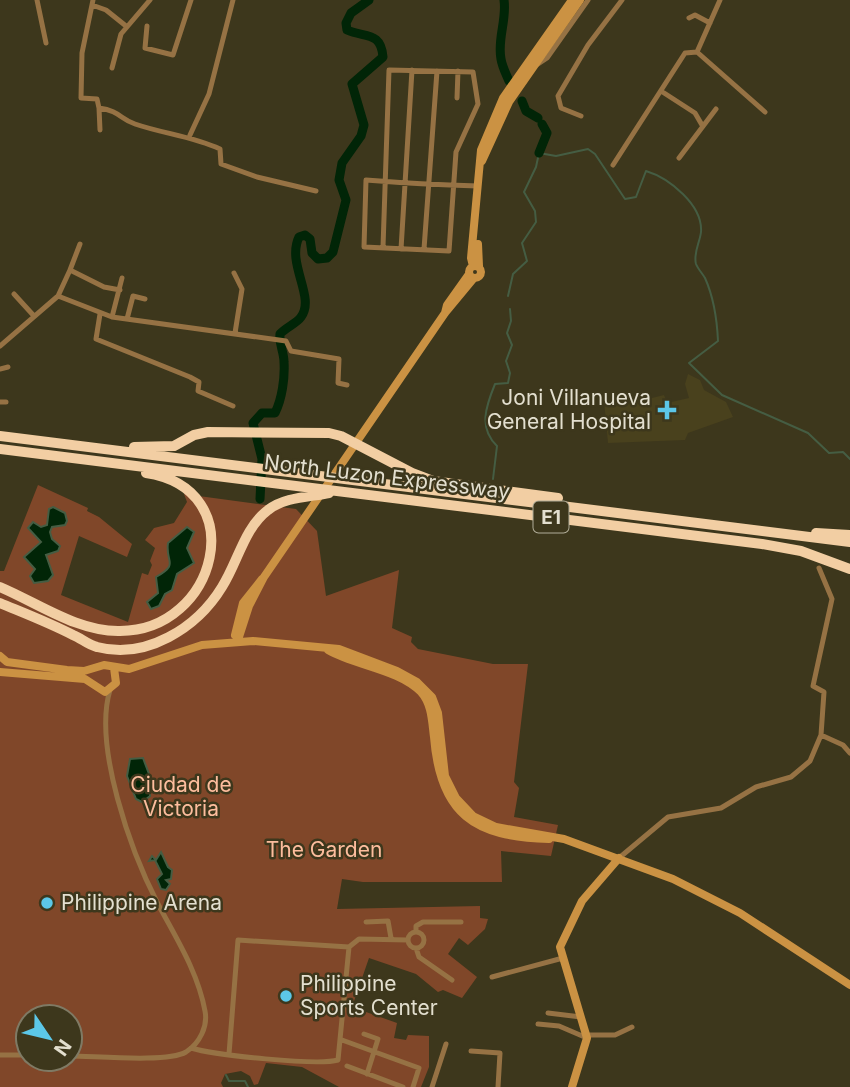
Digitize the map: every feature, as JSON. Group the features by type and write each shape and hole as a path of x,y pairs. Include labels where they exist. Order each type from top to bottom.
{"highway":[{"path":"79,446 163,448 174,446 194,435 329,433 433,481 566,499 592,508"},
{"name":"North Luzon Expressway","path":"0,436 850,542"},
{"name":"North Luzon Expressway","path":"0,449 762,544 801,551 850,569"},
{"path":"0,587 78,623 119,631 137,630 165,619 187,601 204,577 212,554 210,530 204,512 188,490 166,476 116,469 66,457"},
{"path":"0,603 94,646 117,651 147,646 177,634 209,603 223,587 250,532 270,508 283,502 340,491"},
{"path":"760,531 790,530 850,535"},
{"name":"North Luzon Expressway","path":"830,541 850,550"}],"main road":[{"path":"223,642 309,510 445,313 447,305 474,271 481,165 506,100 572,0"},
{"path":"522,78 535,65 580,0"},
{"path":"236,640 242,616"},
{"path":"242,616 253,640"},
{"path":"4,665 85,679 100,691 112,688 140,668 179,652 223,642 253,640 326,649 396,674 422,693 434,709 439,777 446,794 464,812 494,832 564,839 673,879 740,913 850,985"},
{"path":"4,665 67,670 104,665 114,668 140,668"},
{"path":"92,683 96,668"},
{"path":"112,688 117,676 114,668"},
{"path":"572,1087 586,1036 560,947 582,901 619,858"}],"street":[{"path":"37,0 46,44"},
{"path":"112,68 125,26 150,0"},
{"path":"148,26 145,48 173,55 191,0"},
{"path":"190,135 209,94 233,0"},
{"path":"535,65 547,58 588,0"},
{"path":"581,116 561,108 558,96 588,46 622,0"},
{"path":"697,52 720,0"},
{"path":"100,130 97,99 83,99 80,96 82,53 93,2 125,26"},
{"path":"689,18 695,15 710,23"},
{"path":"613,165 685,53 697,52 765,112"},
{"path":"383,247 385,181 389,70 473,72 478,104 456,152 454,185 449,250 364,247 366,180 385,181 405,182 429,184 454,185 478,186"},
{"path":"401,248 412,70"},
{"path":"424,250 437,71"},
{"path":"457,98 458,71"},
{"path":"661,90 695,113 702,125"},
{"path":"99,108 118,112 134,124 190,135 221,150 218,160 221,164 257,177 316,191"},
{"path":"679,158 716,109"},
{"path":"0,346 58,296 80,244"},
{"path":"70,270 104,287 120,290"},
{"path":"234,273 242,289 235,333"},
{"path":"112,317 122,278"},
{"path":"14,294 34,316"},
{"path":"58,296 112,317 284,341 291,351 340,359 338,383 347,385"},
{"path":"127,318 133,296 145,299"},
{"path":"100,314 96,339 191,377 199,382 198,391 233,406"},
{"path":"0,369 8,367"},
{"path":"619,858 668,817 721,808 756,787 790,777 810,761 821,734 824,692 813,686 832,599 819,568"},
{"path":"112,688 106,716 110,764 122,815 158,903 176,933 205,1010 204,1028 191,1048"},
{"path":"821,734 844,745 850,753"},
{"path":"366,922 388,921 391,938"},
{"path":"416,948 424,940 416,932 416,926 423,922 461,922"},
{"path":"408,940 416,932"},
{"path":"229,1054 238,940 349,947 359,939 408,940"},
{"path":"408,940 409,945 416,948 419,957 452,980"},
{"path":"84,1056 169,1057 191,1048 229,1054 335,1062 341,1057 349,947"},
{"path":"492,977 563,958"},
{"path":"548,1013 581,1017"},
{"path":"538,1024 559,1026 586,1036 615,1035 632,1027"},
{"path":"364,1034 378,1039 367,1074"},
{"path":"342,1041 419,1068 413,1087"},
{"path":"432,1087 446,1044"},
{"path":"471,1051 500,1053 498,1087"},
{"path":"347,1066 403,1087"}],"shaded area":[{"name":"Joni Villanueva General Hospital","path":"688,374 700,380 704,390 726,402 733,417 688,433 685,440 608,443 604,401 628,395 632,403 664,395 667,403 689,398 685,384"},
{"path":"53,507 65,513 67,521 65,525 52,527 50,532 52,539 60,546 58,551 46,555 53,575 48,581 34,583 30,576 35,569 24,557 41,542 28,528 33,522 41,527 47,525 49,509"},
{"path":"187,527 194,532 187,548 194,563 177,574 172,590 165,594 159,606 151,609 147,602 158,593 156,577 170,565 168,543"},
{"path":"143,758 149,774 150,796 142,802 136,799 127,776 130,759"},
{"path":"161,852 172,870 171,879 166,880 170,884 166,890 161,889 157,879 162,874 155,860 149,861 152,856 156,860"}],"green space":[{"name":"Ciudad de Victoria","path":"38,485 88,508 87,511 99,517 132,544 127,557 79,536 61,595 128,622 142,573 148,575 152,565 150,561 155,548 145,540 154,528 174,523 187,502 184,494 296,509 317,531 326,596 399,570 392,628 412,637 411,642 418,649 493,664 528,664 514,782 519,788 514,817 558,825 551,856 501,851 502,882 363,882 342,879 337,909 480,906 480,918 488,919 485,929 468,945 459,938 448,954 477,977 462,998 443,990 438,992 416,974 369,958 352,1007 397,1023 394,1038 406,1040 408,1035 429,1036 429,1067 421,1087 339,1087 302,1067 266,1063 258,1084 254,1085 250,1076 241,1071 225,1074 221,1083 223,1087 0,1087 0,571 4,571"}],"waterway":[{"path":"260,499 262,459 253,423 262,413 275,413 284,375 280,334 299,319 305,309 296,247 299,237 305,235 310,239 312,253 318,259 327,258 333,252 346,200 339,180 342,163 361,136 364,125 352,84 383,57 382,49 375,39 347,30 346,23 351,13 369,0"},
{"path":"504,0 500,52 509,81"},
{"path":"522,101 526,111 538,118"},
{"path":"539,153 547,133 542,124"},
{"path":"508,296 513,274 527,261 522,243 536,222 535,211 524,192 536,167 539,153 556,156 588,149 595,154 625,199 636,197 646,171 655,175 683,194 691,203 700,222 701,232 695,260 711,293 718,341 689,363 722,395 808,433 829,453 843,452 850,459"},
{"path":"493,479 497,446 487,432 486,416 495,384 508,383 510,373 506,361 512,345 507,333 511,321 510,309"},
{"path":"226,1075 229,1081 245,1081 248,1087"}],"place":[{"name":"Joni Villanueva General Hospital","path":"667,410"},
{"name":"Philippine Arena","path":"47,903"},
{"name":"Philippine Sports Center","path":"286,996"}],"park label":[{"name":"The Garden","path":"324,850"}]}
